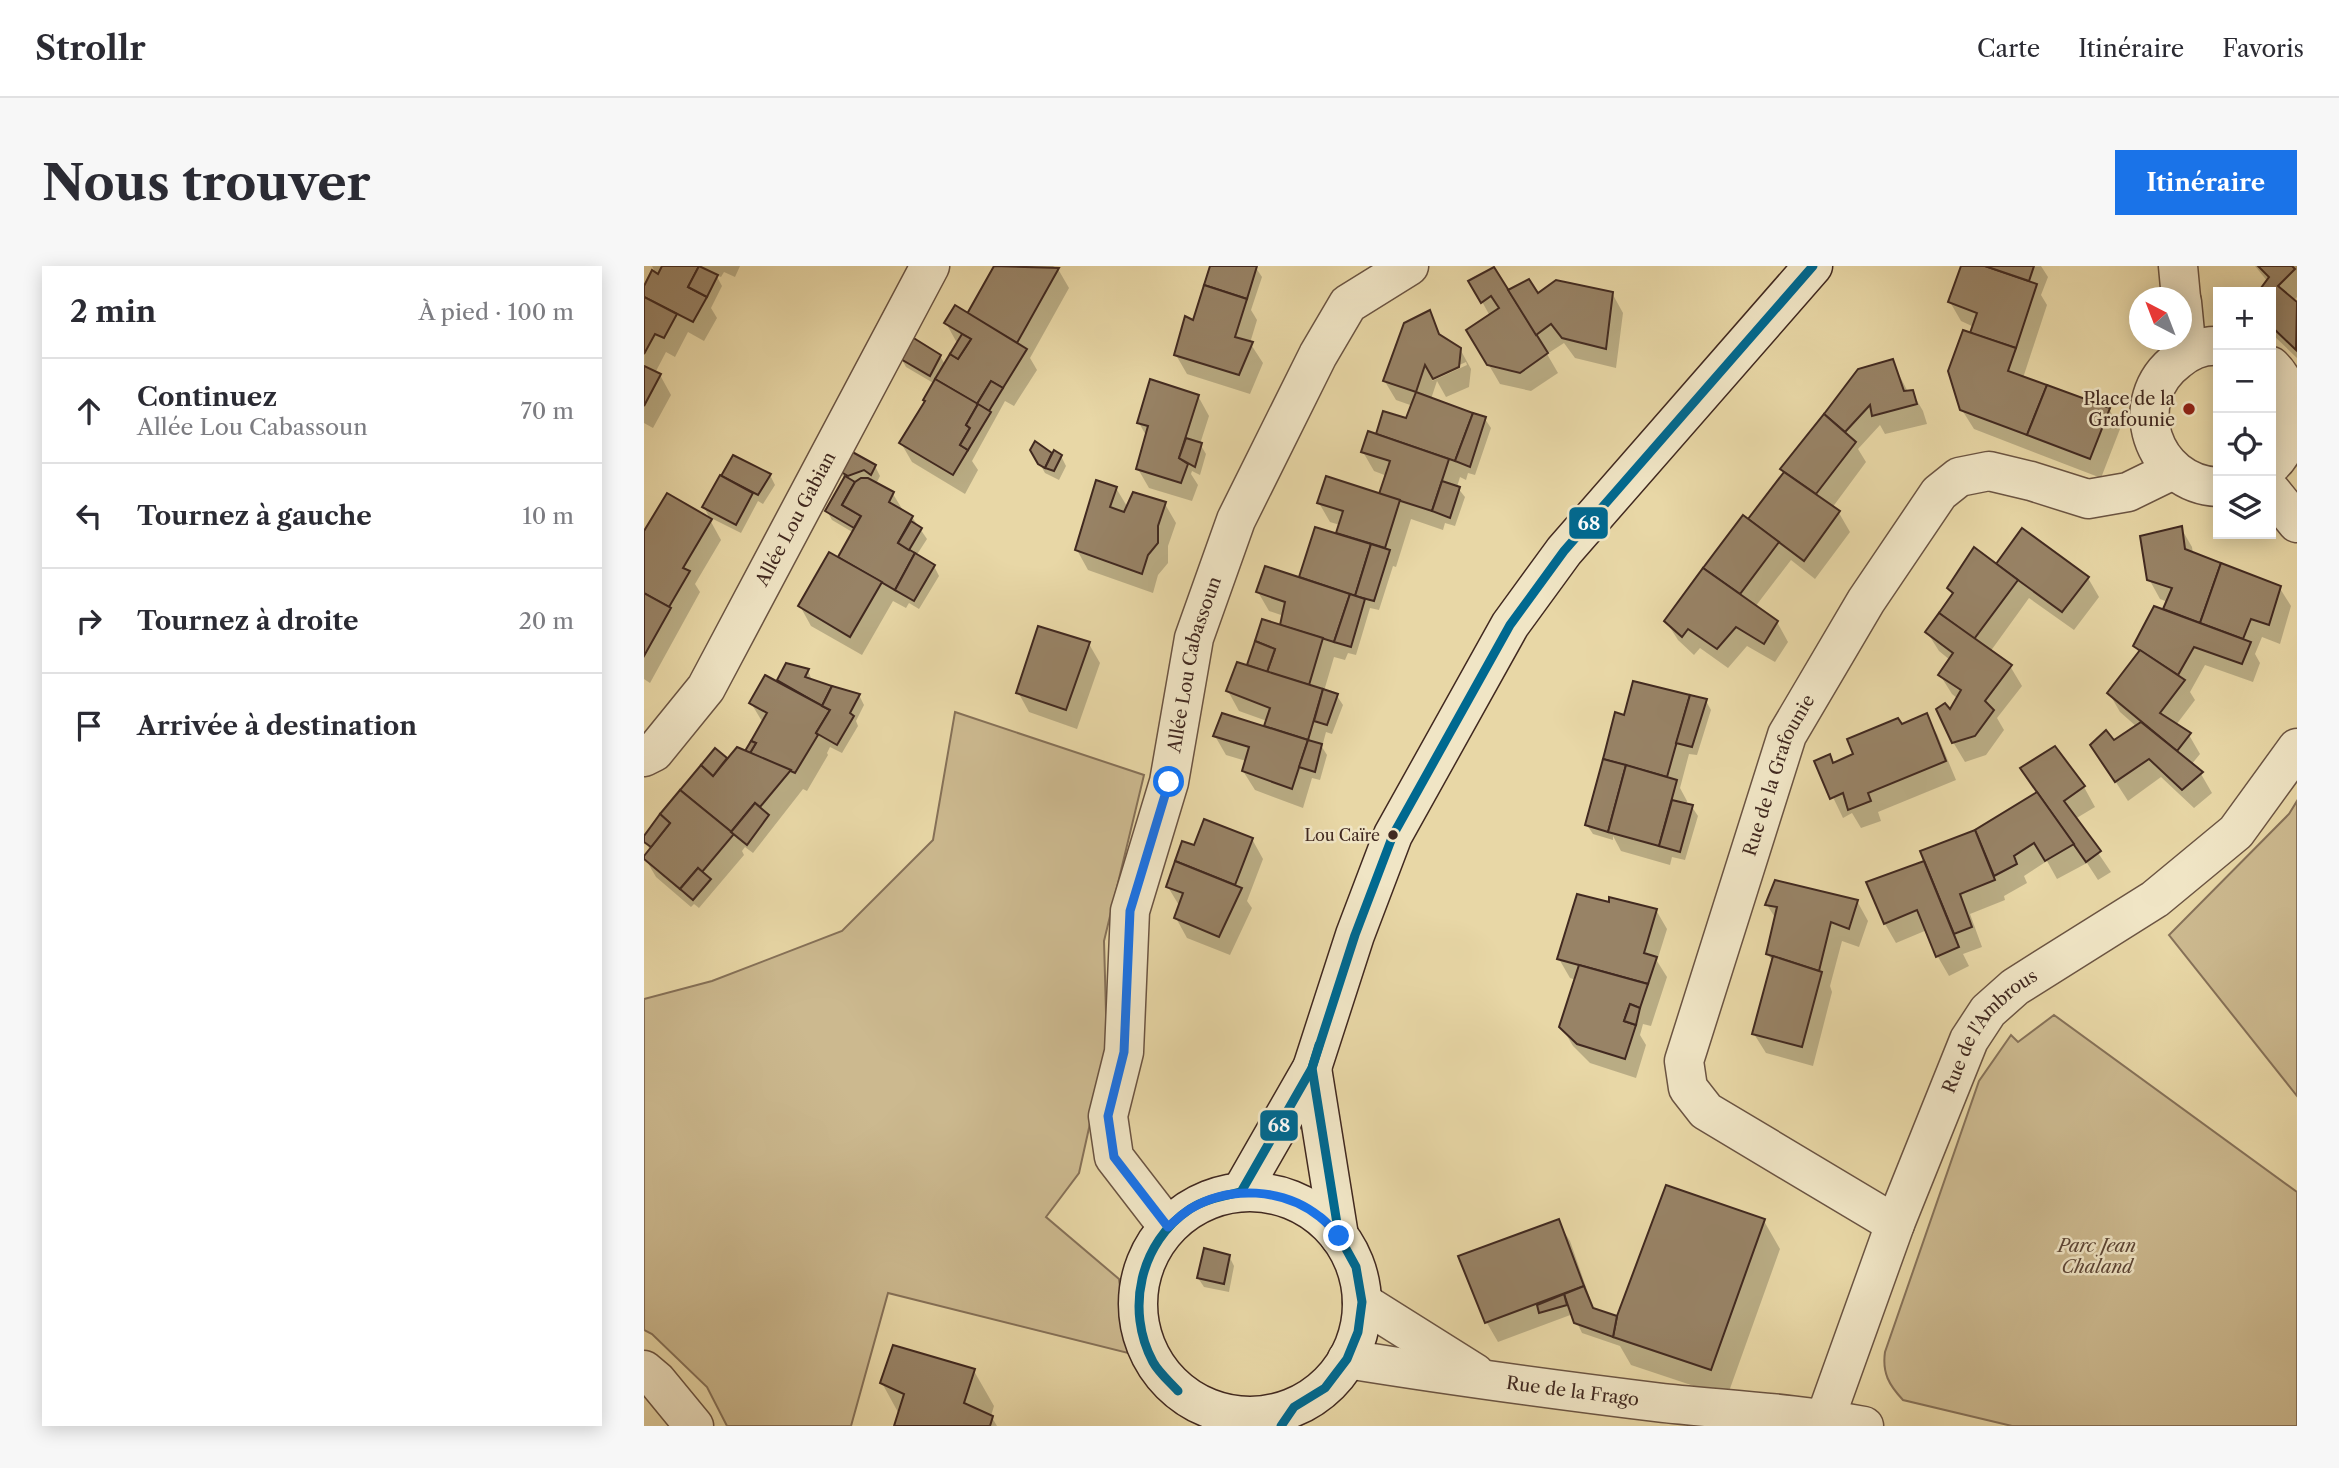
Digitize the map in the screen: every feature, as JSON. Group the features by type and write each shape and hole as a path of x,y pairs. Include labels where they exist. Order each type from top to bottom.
{"street":[{"name":"Allée Lou Gabian","path":"644,757 654,752 706,688 930,266"},
{"name":"Allée Lou Cabassoun","path":"1168,1227 1114,1157 1108,1116 1124,1052 1130,911 1169,782 1195,638 1236,520 1318,355 1348,304 1409,266"},
{"path":"1241,1192 1312,1068 1355,935 1393,835 1510,625 1564,551 1814,266"},
{"path":"2178,266 2180,287"},
{"path":"2192,324 2203,349 2168,367 2155,386 2149,408 2150,431 2159,453 2173,470 2193,482 2213,486"},
{"path":"2276,370 2288,392 2292,415 2279,472 2297,523"},
{"name":"Rue de la Grafounie","path":"1895,1224 1706,1111 1688,1088 1684,1061 1787,735 1866,601 1939,493 1959,477 1989,471 2088,499 2128,492 2173,470"},
{"name":"Rue de l'Ambrous","path":"1825,1419 1895,1224 1969,1040 1988,1011 2015,987 2155,899 2236,832 2297,748"},
{"path":"1312,1068 1339,1236"},
{"path":"1241,1192 1270,1194 1296,1202 1320,1216 1339,1236 1356,1267 1362,1302 1358,1332 1347,1359 1325,1388 1288,1417 1234,1416 1204,1408 1180,1409 1154,1364 1140,1329 1138,1293 1147,1257 1168,1227 1190,1209 1214,1198 1241,1192"},
{"path":"1362,1302 1489,1382"},
{"name":"Rue de la Frago","path":"1347,1359 1489,1382 1661,1415 1825,1419 1864,1426"},
{"path":"644,1370 657,1381 694,1426"}],"green space":[{"path":"955,712 1144,775 1104,941 1107,1047 1079,1173 1046,1217 1119,1279 1128,1353 888,1293 851,1426 727,1426 707,1387 652,1334 644,1330 644,999 712,981 842,931 933,840"},
{"path":"2297,801 2297,1096 2169,935 2289,814"},
{"name":"Parc Jean Chaland","path":"2054,1015 2297,1192 2297,1426 2012,1426 1903,1400 1890,1384 1885,1366 1885,1352 1979,1081 2011,1035 2018,1042"}],"building":[{"path":"662,266 699,266 688,287 707,297 693,322 644,297 644,286 652,270 658,274"},
{"path":"699,266 718,275 707,297 688,287"},
{"path":"994,266 1059,268 1017,343 967,314"},
{"path":"1210,266 1257,266 1247,299 1204,285"},
{"path":"1961,266 1985,266 2037,284 2016,348 1970,333 1977,313 1948,302"},
{"path":"1985,266 2034,266 2029,281"},
{"path":"2258,266 2292,266 2295,269 2278,286 2297,302 2296,350 2276,331 2276,287 2262,287 2269,277"},
{"path":"1494,267 1548,353 1520,373 1487,365 1466,330 1499,308 1491,296 1481,303 1468,281"},
{"path":"1529,279 1538,293 1556,280 1613,292 1606,349 1562,338 1551,324 1536,335 1508,290"},
{"path":"1204,285 1247,299 1235,337 1253,342 1239,375 1174,355 1185,316 1193,320"},
{"path":"644,297 677,314 664,338 655,334 644,354"},
{"path":"955,305 1027,349 1003,388 991,381 977,404 935,379 950,354 958,359 971,339 944,323"},
{"path":"1430,310 1439,334 1461,348 1459,367 1433,379 1425,365 1416,392 1383,381 1404,323"},
{"path":"1963,330 2016,348 2008,371 2047,385 2027,435 1960,410 1948,371"},
{"path":"962,334 971,339 958,359 950,354"},
{"path":"912,337 941,355 930,376 899,358"},
{"path":"1893,359 1904,391 1913,390 1917,404 1872,416 1870,405 1845,432 1824,414 1858,369"},
{"path":"644,366 661,374 644,406"},
{"path":"935,379 978,404 966,425 970,428 960,445 968,450 953,475 899,443"},
{"path":"1150,379 1199,395 1179,458 1188,464 1181,483 1136,469 1148,426 1137,423"},
{"path":"991,381 1003,388 989,411 977,404"},
{"path":"2047,385 2110,408 2090,459 2027,435"},
{"path":"1416,392 1473,413 1455,461 1376,434 1383,411 1406,418"},
{"path":"978,404 991,412 968,450 960,445 970,428 966,425"},
{"path":"1473,413 1486,417 1470,467 1455,461"},
{"path":"1824,414 1856,442 1816,494 1780,469"},
{"path":"1368,431 1449,459 1432,511 1379,494 1390,461 1361,452"},
{"path":"1186,438 1202,443 1195,467 1179,458"},
{"path":"1035,441 1052,453 1045,468 1038,464 1030,450"},
{"path":"847,449 876,465 871,475 864,470 848,476 836,469"},
{"path":"1054,450 1062,455 1054,471 1045,468"},
{"path":"733,455 771,474 758,495 721,476"},
{"path":"1784,472 1840,511 1804,561 1748,519"},
{"path":"720,475 753,493 736,525 702,507"},
{"path":"845,476 855,482 842,505 861,516 854,528 825,511"},
{"path":"1326,476 1400,500 1385,548 1336,533 1343,511 1317,503"},
{"path":"868,478 894,492 889,502 913,516 898,543 915,553 895,590 838,557 861,516 842,505 855,482"},
{"path":"1096,480 1117,487 1110,507 1124,512 1133,492 1166,502 1158,526 1158,543 1148,555 1142,574 1075,550"},
{"path":"1442,481 1460,487 1450,518 1432,511"},
{"path":"667,493 712,519 683,568 690,571 669,607 644,593 644,531"},
{"path":"1743,515 1779,542 1740,594 1703,568"},
{"path":"911,521 922,528 909,550 898,543"},
{"path":"2182,526 2185,549 2221,563 2200,623 2163,609 2172,588 2147,580 2140,536"},
{"path":"1315,527 1371,544 1355,596 1299,577"},
{"path":"2022,528 2089,577 2062,612 1996,564"},
{"path":"1371,544 1390,550 1374,601 1355,596"},
{"path":"1974,547 2018,580 1974,639 1939,613 1953,593 1947,588"},
{"path":"829,552 882,582 850,637 798,606"},
{"path":"915,553 935,565 914,601 895,590"},
{"path":"2221,563 2281,586 2269,625 2251,619 2243,639 2200,623"},
{"path":"1265,566 1350,594 1334,642 1280,625 1285,602 1256,592"},
{"path":"1703,568 1778,621 1764,644 1736,627 1717,649 1688,629 1682,637 1664,621"},
{"path":"644,593 671,608 644,656"},
{"path":"1350,594 1365,599 1351,647 1334,642"},
{"path":"2154,606 2251,642 2242,664 2194,647 2178,675 2133,646"},
{"path":"1939,613 2012,665 1985,701 1994,710 1975,736 1952,743 1936,709 1945,703 1950,709 1961,690 1938,675 1953,653 1925,632"},
{"path":"1262,619 1323,638 1309,685 1267,672 1275,649 1255,641"},
{"path":"1038,626 1090,642 1066,710 1016,693"},
{"path":"1255,641 1275,649 1267,672 1247,665"},
{"path":"2140,650 2185,680 2160,713 2191,733 2177,751 2107,693"},
{"path":"1237,662 1323,689 1308,740 1264,726 1270,708 1226,691"},
{"path":"786,663 809,669 805,677 832,686 822,706 777,680"},
{"path":"765,675 830,710 795,773 750,753 756,743 751,741 767,713 749,703"},
{"path":"1633,681 1690,695 1667,777 1603,759 1615,712 1624,715"},
{"path":"832,686 860,694 850,713 854,716 837,745 816,733 830,710 822,706"},
{"path":"1323,689 1338,694 1327,725 1314,721"},
{"path":"1690,695 1707,699 1692,747 1676,743"},
{"path":"1222,713 1308,740 1292,789 1242,771 1249,747 1213,736"},
{"path":"1927,713 1946,761 1868,793 1871,801 1848,810 1843,793 1830,799 1814,761 1830,754 1833,763 1853,754 1847,739 1898,718 1902,724"},
{"path":"2141,722 2203,772 2182,790 2149,759 2115,782 2090,745 2106,730 2114,740"},
{"path":"1308,740 1322,744 1315,772 1299,767"},
{"path":"751,741 756,743 750,753 745,751"},
{"path":"2055,746 2085,786 2064,801 2101,851 2086,862 2020,768"},
{"path":"737,747 791,770 760,807 755,803 731,832 680,790 701,765 713,776"},
{"path":"715,748 727,758 713,776 701,765"},
{"path":"1603,759 1626,765 1608,832 1585,825"},
{"path":"1626,765 1677,780 1659,846 1608,832"},
{"path":"680,790 734,834 702,872 698,868 680,889 644,859 644,856 670,823 660,814"},
{"path":"2037,792 2074,844 2045,861 2034,843 2014,856 2017,864 1994,876 1975,830"},
{"path":"1672,800 1693,805 1680,852 1659,846"},
{"path":"755,803 769,815 747,845 731,832"},
{"path":"660,814 670,823 651,847 644,842 644,836"},
{"path":"1204,819 1253,838 1235,885 1175,861 1182,841 1194,845"},
{"path":"1975,830 1995,880 1960,894 1972,927 1954,934 1920,851"},
{"path":"1175,861 1242,888 1219,937 1174,918 1183,893 1166,887"},
{"path":"1924,861 1959,947 1936,957 1917,910 1884,924 1866,882"},
{"path":"698,868 711,879 693,900 680,889"},
{"path":"1775,880 1858,900 1849,929 1831,922 1819,971 1766,954 1777,907 1765,905"},
{"path":"1577,894 1609,902 1609,897 1657,909 1644,953 1657,957 1648,984 1557,959"},
{"path":"1773,956 1822,972 1802,1047 1752,1034"},
{"path":"1579,965 1648,984 1640,1008 1630,1004 1624,1021 1636,1025 1625,1059 1577,1044 1559,1027"},
{"path":"1630,1004 1640,1008 1636,1025 1624,1021"},
{"path":"1666,1185 1765,1219 1711,1370 1613,1337 1617,1316"},
{"path":"1559,1219 1584,1286 1485,1323 1458,1256"},
{"path":"1204,1248 1230,1255 1224,1284 1197,1278"},
{"path":"1584,1286 1593,1308 1617,1316 1613,1337 1574,1323 1564,1294"},
{"path":"1564,1294 1567,1305 1539,1313 1537,1305"},
{"path":"893,1345 975,1369 964,1403 993,1416 990,1426 894,1426 904,1394 880,1383"}],"transit line":[{"name":"68","path":"1178,1391 1153,1362 1144,1342 1140,1321 1142,1278 1159,1240 1173,1223 1190,1209 1215,1198 1241,1192 1312,1068 1355,935 1393,835 1510,625 1564,551 1813,266"},
{"name":"68","path":"1281,1426 1294,1407 1325,1388 1347,1359 1358,1332 1362,1302 1356,1267 1339,1236 1312,1068 1319,1045"}],"place":[{"name":"Place de la Grafounie","path":"2189,409"},
{"name":"Lou Caïre","path":"1393,835"}],"route":[{"path":"1169,782 1130,911 1124,1052 1108,1116 1114,1157 1168,1227 1190,1209 1214,1198 1241,1192 1270,1194 1296,1202 1320,1216 1339,1236"}]}
